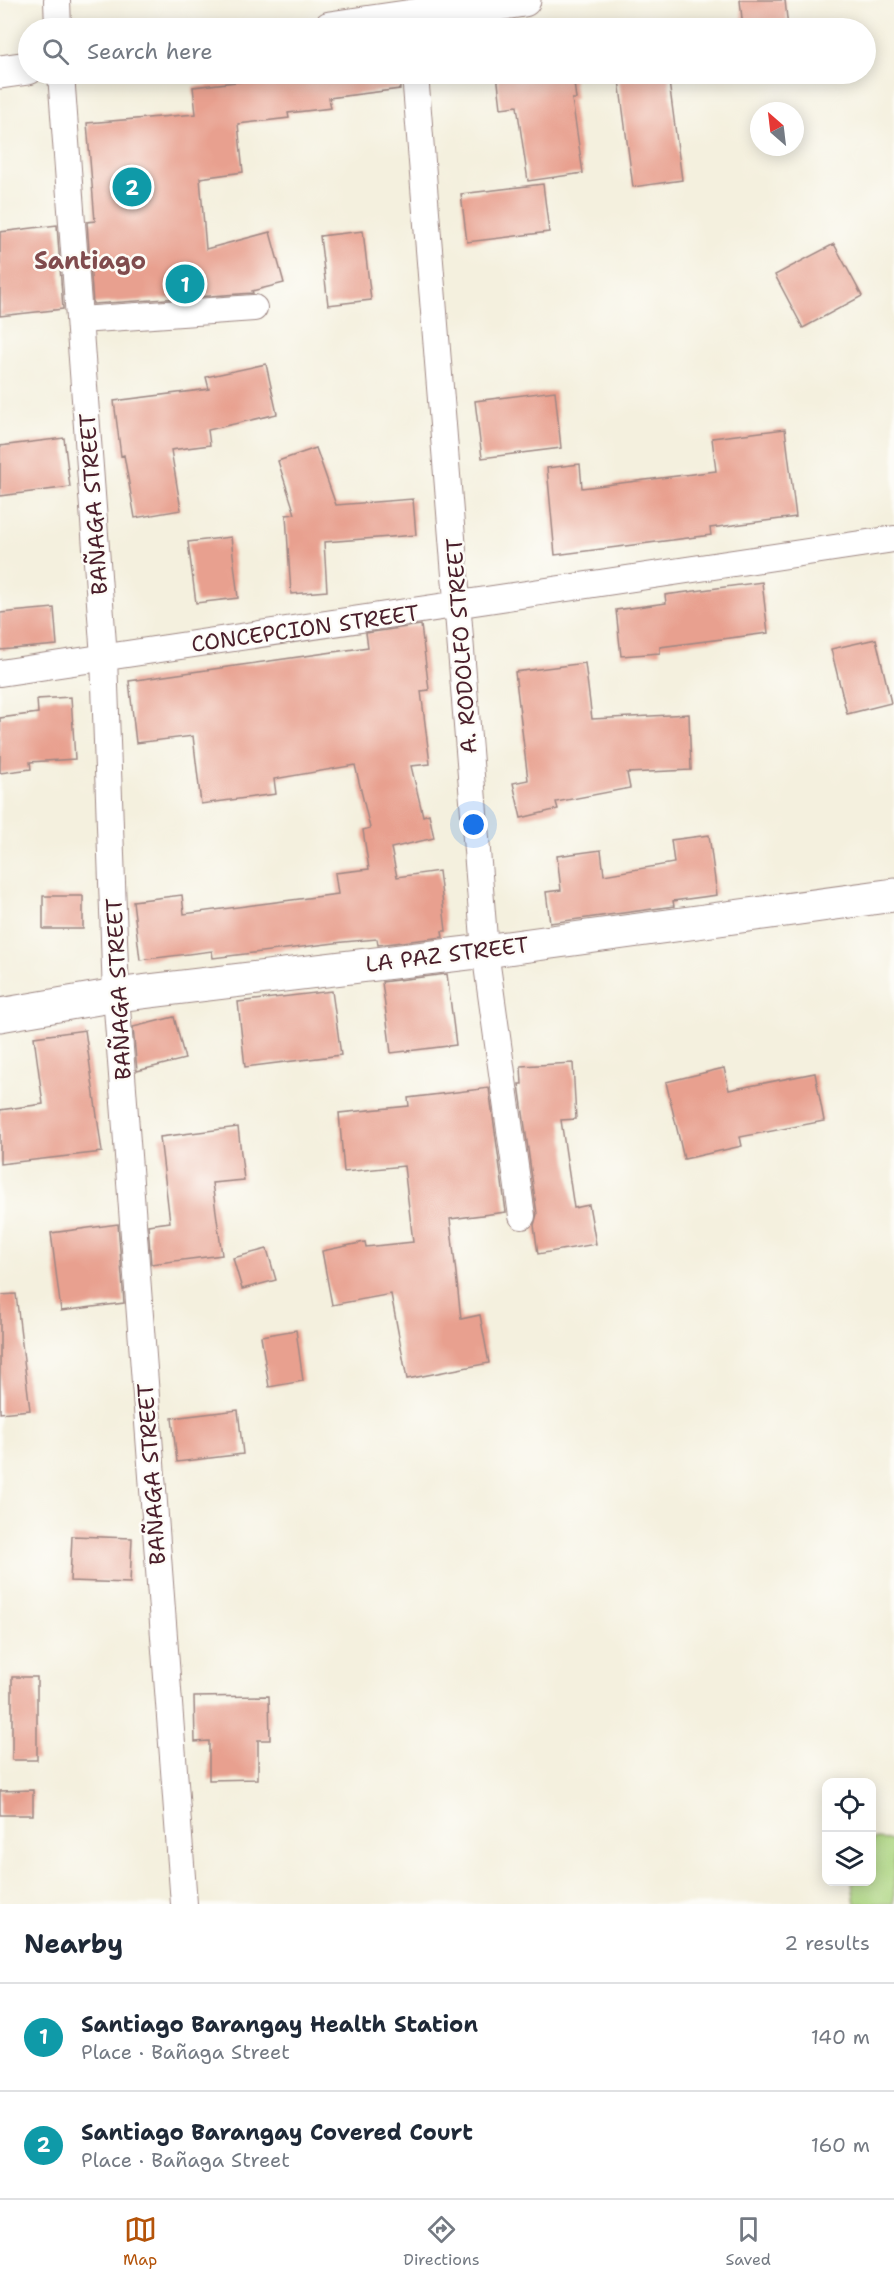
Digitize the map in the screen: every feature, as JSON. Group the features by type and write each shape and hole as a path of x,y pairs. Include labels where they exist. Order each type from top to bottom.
{"street":[{"path":"57,0 58,18"},
{"path":"392,18 524,0"},
{"path":"0,72 18,69"},
{"name":"BAÑAGA STREET","path":"62,84 104,657 116,995 184,1904"},
{"name":"A. RODOLFO STREET","path":"416,84 485,951 522,1216"},
{"path":"80,320 254,308"},
{"name":"CONCEPCION STREET","path":"0,673 894,539"},
{"name":"LA PAZ STREET","path":"0,1015 116,995 485,951 894,895"}],"green space":[{"path":"876,1839 894,1840 894,1904 855,1904 853,1886 876,1886"}],"building":[{"path":"740,0 785,0 787,18 742,18"},
{"path":"218,84 400,84 400,89 329,98 331,108 288,113 289,118 238,124 243,172 200,178 206,249 270,232 284,283 252,291 253,293 93,304 87,222 95,221 87,123 196,114 193,87"},
{"path":"498,84 574,84 576,99 572,99 583,173 528,181 517,106 501,108"},
{"path":"620,84 669,84 682,180 633,187"},
{"path":"543,184 549,232 467,242 461,194"},
{"path":"57,225 63,309 0,316 0,232"},
{"path":"363,231 371,300 328,305 320,236"},
{"path":"834,244 862,296 803,328 775,275"},
{"path":"266,364 277,414 208,430 210,445 171,450 181,510 135,518 124,455 121,456 114,401 209,389 206,377"},
{"path":"555,391 561,448 482,458 475,401"},
{"path":"785,429 796,517 710,528 711,535 555,555 547,468 580,464 582,488 716,471 712,438"},
{"path":"64,438 70,487 0,496 0,446"},
{"path":"316,448 336,505 413,499 416,535 324,542 327,591 291,594 286,515 295,514 278,461"},
{"path":"231,537 238,598 196,603 188,542"},
{"path":"762,582 768,633 660,647 660,653 621,656 616,610 666,603 665,595"},
{"path":"54,608 57,645 0,650 0,613"},
{"path":"421,625 429,690 421,691 430,764 411,766 423,816 429,814 434,838 391,848 397,877 439,871 446,931 442,931 443,937 378,945 377,939 343,942 213,958 212,951 140,960 133,901 182,895 184,914 338,894 335,873 369,869 363,830 370,828 355,765 274,779 276,794 201,804 193,736 136,743 129,681 368,647 366,633"},
{"path":"876,639 891,703 847,714 831,649"},
{"path":"585,663 592,719 689,714 691,770 627,773 630,788 556,802 558,809 521,818 513,783 528,780 515,672"},
{"path":"71,697 75,759 30,762 31,769 0,773 0,718 38,713 37,699"},
{"path":"709,835 717,895 673,901 674,906 550,923 546,892 561,890 557,856 601,850 604,875 674,863 671,840"},
{"path":"43,896 83,896 83,929 43,929"},
{"path":"447,974 456,1045 391,1053 382,982"},
{"path":"332,991 341,1055 245,1067 238,1002"},
{"path":"174,1017 185,1059 137,1071 133,1027"},
{"path":"85,1030 102,1152 0,1164 0,1110 43,1104 34,1037"},
{"path":"573,1063 576,1119 561,1120 574,1208 589,1205 596,1244 538,1254 534,1225 537,1214 519,1084 522,1084 521,1066"},
{"path":"724,1068 729,1090 815,1073 824,1121 740,1137 742,1146 684,1159 666,1082"},
{"path":"489,1088 506,1212 450,1219 461,1319 480,1315 489,1363 407,1379 391,1294 332,1305 322,1251 365,1242 366,1247 413,1242 404,1166 344,1172 339,1113 409,1106 408,1098"},
{"path":"238,1127 244,1180 212,1183 222,1255 151,1264 148,1225 170,1222 160,1137"},
{"path":"118,1224 124,1303 61,1311 51,1233"},
{"path":"267,1249 276,1280 242,1289 233,1258"},
{"path":"16,1294 30,1410 0,1413 0,1295"},
{"path":"296,1330 303,1381 269,1387 261,1336"},
{"path":"238,1410 243,1454 177,1462 172,1418"},
{"path":"72,1536 132,1538 130,1583 70,1581"},
{"path":"12,1677 37,1677 37,1760 12,1760"},
{"path":"269,1696 270,1740 258,1740 258,1779 209,1780 209,1741 195,1742 194,1697"},
{"path":"33,1790 33,1815 0,1815 0,1791"}],"place":[{"name":"Santiago Barangay Covered Court","path":"132,187"},
{"name":"Santiago Barangay Health Station","path":"185,284"}],"district":[{"name":"Santiago","path":"90,261"}]}
